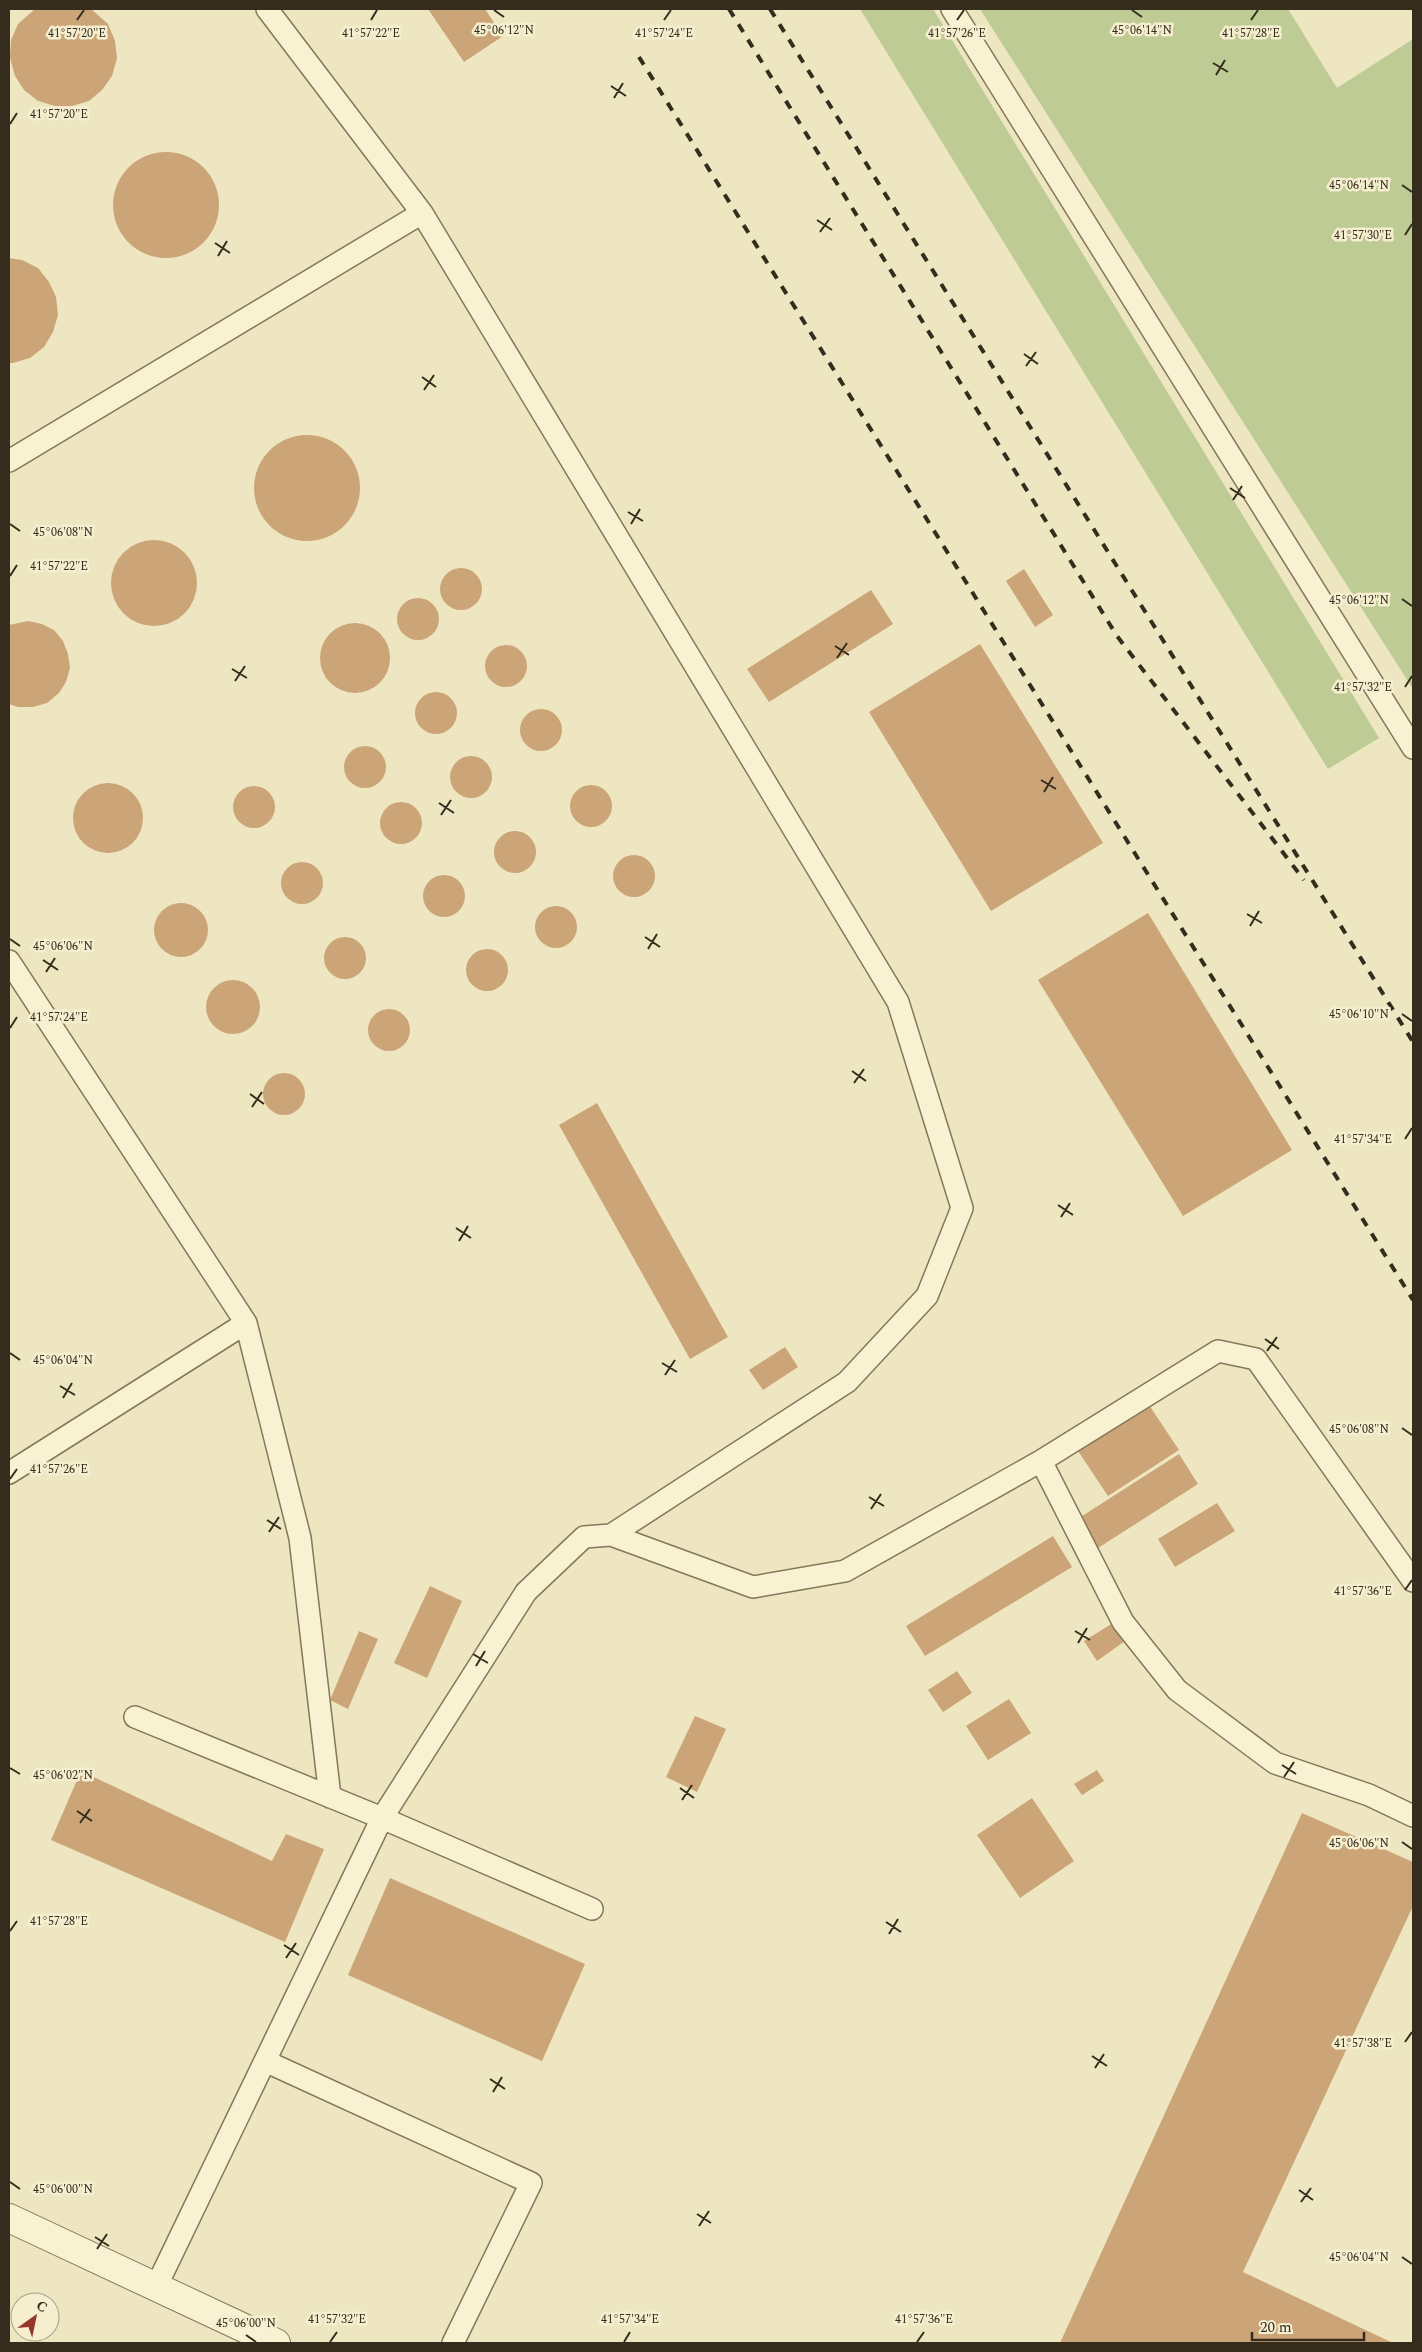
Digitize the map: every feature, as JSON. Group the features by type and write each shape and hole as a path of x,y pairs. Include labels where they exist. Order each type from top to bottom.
{"street":[{"path":"9,2218 276,2343"}],"lane":[{"path":"267,9 422,213 898,1002 962,1208 927,1296 846,1382 611,1535"},
{"path":"952,9 1413,748"},
{"path":"9,461 422,213"},
{"path":"9,961 246,1323 300,1538 330,1797"},
{"path":"9,1473 246,1323"},
{"path":"156,2287 382,1818 526,1592 584,1537 611,1535 753,1587 846,1571 1041,1461 1218,1351 1256,1359 1413,1581"},
{"path":"1041,1461 1123,1622 1177,1690 1275,1763 1369,1795 1413,1816"},
{"path":"135,1717 382,1818 592,1909"},
{"path":"265,2061 532,2183 453,2343"}],"green space":[{"path":"860,9 933,9 1379,738 1328,769"},
{"path":"980,9 1288,9 1337,88 1413,39 1413,689"}],"building":[{"path":"35,9 91,9 108,24 115,41 117,58 112,76 102,90 89,101 72,106 55,106 38,101 24,90 15,76 10,58 11,40 18,24"},
{"path":"428,9 485,9 503,36 464,62"},
{"path":"166,152 186,156 204,167 215,185 219,205 215,225 204,243 186,254 166,258 146,254 128,243 117,225 113,205 117,185 128,167 146,156"},
{"path":"9,258 22,260 38,268 49,282 56,297 58,315 53,332 44,347 30,358 13,363 9,363"},
{"path":"307,435 327,439 345,450 356,468 360,488 356,508 345,526 327,537 307,541 287,537 269,526 258,508 254,488 258,468 269,450 287,439"},
{"path":"146,540 162,540 171,543 185,552 194,566 197,583 194,600 185,614 171,623 162,626 146,626 130,619 118,607 111,591 111,575 118,559 130,547"},
{"path":"461,568 476,574 482,589 476,604 461,610 446,604 440,589 446,574"},
{"path":"1024,569 1053,615 1035,627 1006,581"},
{"path":"871,590 893,624 769,702 747,669"},
{"path":"418,598 433,604 439,619 433,634 418,640 403,634 397,619 403,604"},
{"path":"28,621 42,624 54,630 63,641 68,654 70,668 66,682 59,693 47,703 33,707 18,707 9,704 9,625"},
{"path":"355,623 368,626 380,633 387,645 390,658 387,671 380,683 368,690 355,693 342,690 330,683 323,671 320,658 323,645 330,633 342,626"},
{"path":"980,644 1103,843 991,911 869,712"},
{"path":"506,645 521,651 527,666 521,681 506,687 491,681 485,666 491,651"},
{"path":"436,692 451,698 457,713 451,728 436,734 421,728 415,713 421,698"},
{"path":"541,709 556,715 562,730 556,745 541,751 526,745 520,730 526,715"},
{"path":"365,746 380,752 386,767 380,782 365,788 350,782 344,767 350,752"},
{"path":"471,756 486,762 492,777 486,792 471,798 456,792 450,777 456,762"},
{"path":"108,783 121,786 133,793 140,805 143,818 140,831 133,843 121,850 108,853 95,850 83,843 76,831 73,818 76,805 83,793 95,786"},
{"path":"591,785 606,791 612,806 606,821 591,827 576,821 570,806 576,791"},
{"path":"254,786 269,792 275,807 269,822 254,828 239,822 233,807 239,792"},
{"path":"401,802 416,808 422,823 416,838 401,844 386,838 380,823 386,808"},
{"path":"515,831 530,837 536,852 530,867 515,873 500,867 494,852 500,837"},
{"path":"634,855 649,861 655,876 649,891 634,897 619,891 613,876 619,861"},
{"path":"302,862 317,868 323,883 317,898 302,904 287,898 281,883 287,868"},
{"path":"444,875 459,881 465,896 459,911 444,917 429,911 423,896 429,881"},
{"path":"181,903 191,905 200,911 206,920 208,930 206,940 200,949 191,955 181,957 171,955 162,949 156,940 154,930 156,920 162,911 171,905"},
{"path":"556,906 571,912 577,927 571,942 556,948 541,942 535,927 541,912"},
{"path":"1148,913 1292,1150 1183,1216 1038,980"},
{"path":"345,937 360,943 366,958 360,973 345,979 330,973 324,958 330,943"},
{"path":"487,949 502,955 508,970 502,985 487,991 472,985 466,970 472,955"},
{"path":"233,980 243,982 252,988 258,997 260,1007 258,1017 252,1026 243,1032 233,1034 223,1032 214,1026 208,1017 206,1007 208,997 214,988 223,982"},
{"path":"389,1009 404,1015 410,1030 404,1045 389,1051 374,1045 368,1030 374,1015"},
{"path":"284,1073 299,1079 305,1094 299,1109 284,1115 269,1109 263,1094 269,1079"},
{"path":"597,1103 728,1337 690,1359 559,1125"},
{"path":"785,1347 798,1367 763,1390 749,1370"},
{"path":"1145,1399 1179,1450 1108,1496 1074,1445"},
{"path":"1179,1454 1198,1484 1098,1548 1079,1518"},
{"path":"1217,1503 1235,1531 1175,1567 1158,1539"},
{"path":"1053,1536 1072,1567 925,1656 906,1626"},
{"path":"430,1586 462,1601 427,1678 394,1663"},
{"path":"1113,1623 1125,1641 1097,1661 1084,1641"},
{"path":"359,1631 378,1639 348,1709 330,1700"},
{"path":"957,1671 972,1693 943,1712 928,1690"},
{"path":"1009,1699 1031,1733 988,1760 966,1726"},
{"path":"695,1716 726,1729 697,1792 666,1777"},
{"path":"1097,1770 1104,1781 1082,1795 1074,1784"},
{"path":"81,1771 272,1861 286,1834 324,1849 285,1942 51,1840"},
{"path":"1032,1798 1074,1861 1020,1898 977,1835"},
{"path":"1302,1813 1413,1862 1413,1906 1243,2272 1393,2343 1060,2343"},
{"path":"390,1878 585,1964 542,2061 348,1975"}],"railway":[{"path":"729,9 1117,636 1304,880"},
{"path":"770,9 1413,1042"},
{"path":"639,57 1413,1300"}]}
